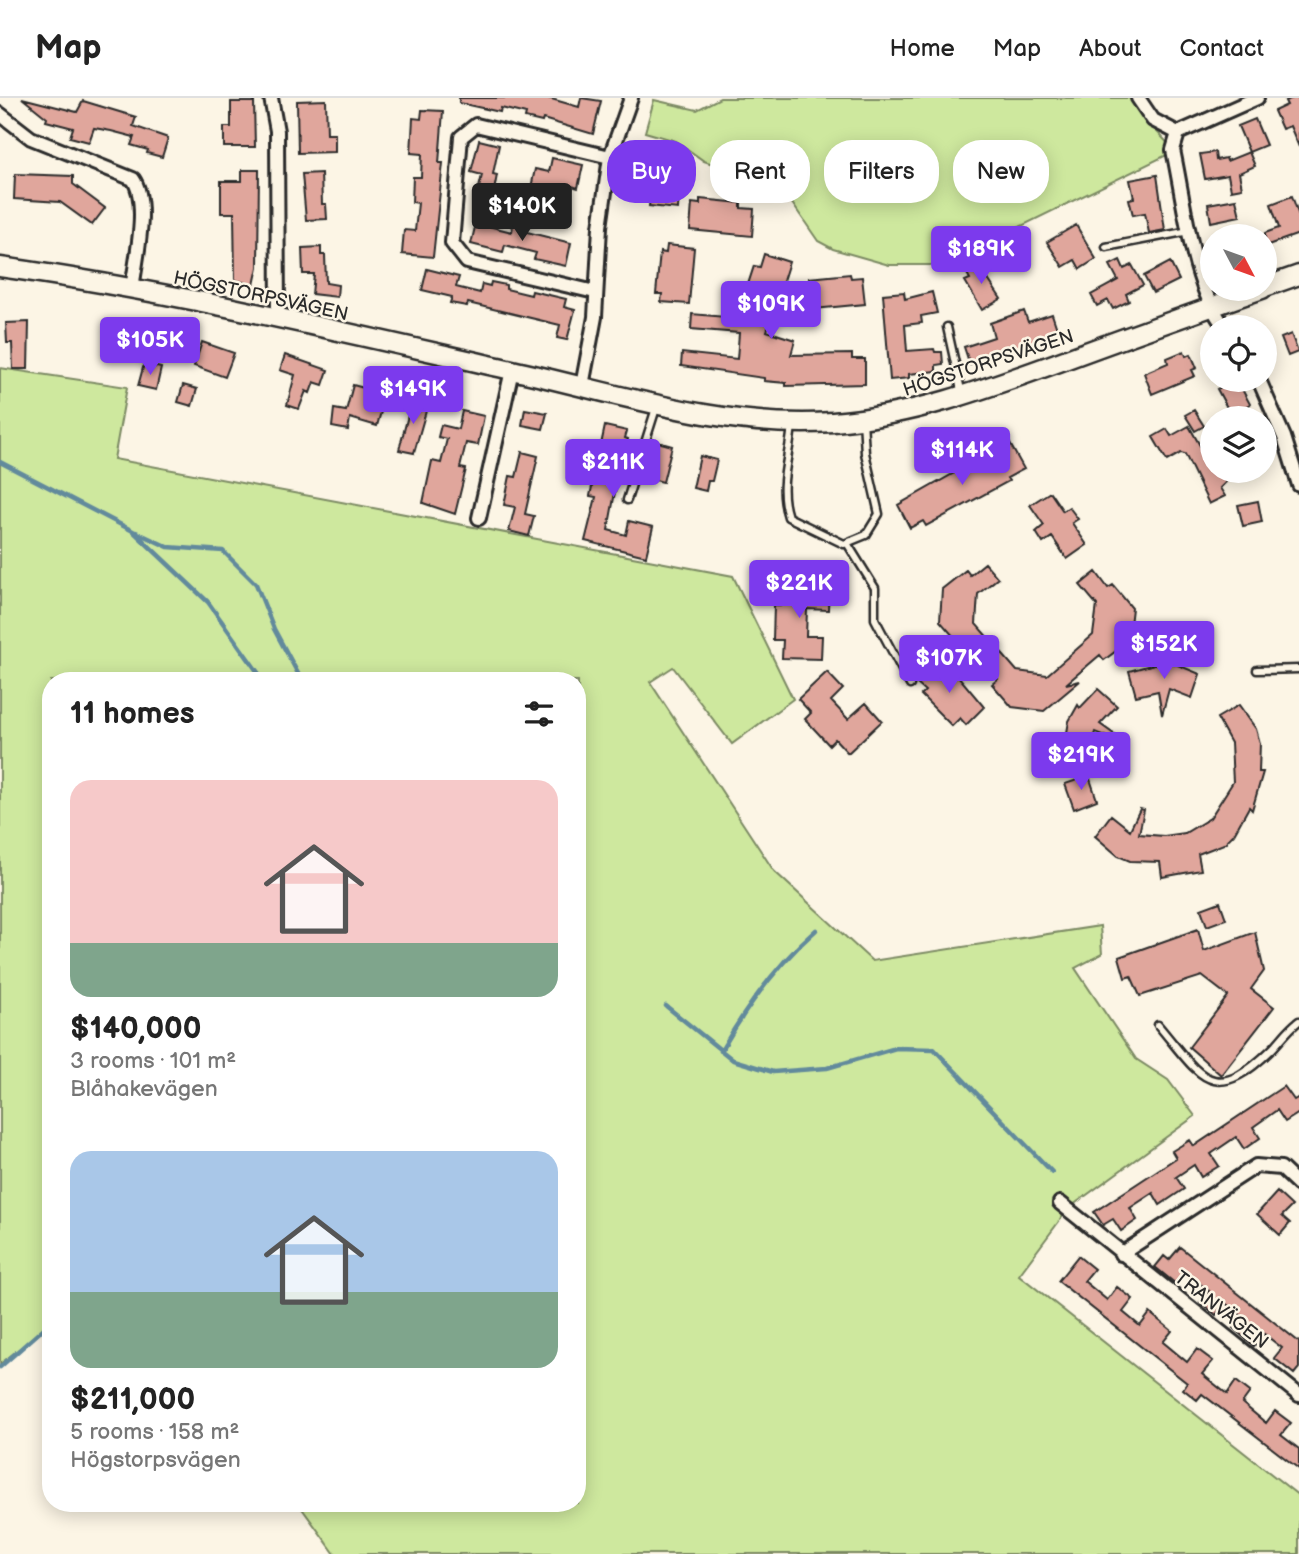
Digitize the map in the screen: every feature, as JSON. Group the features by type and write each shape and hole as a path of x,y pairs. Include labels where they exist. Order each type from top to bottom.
{"street":[{"path":"271,98 277,131 278,319"},
{"path":"616,140 631,98"},
{"path":"1138,98 1153,120 1178,133"},
{"path":"1218,315 1202,284 1173,150 1178,133 1257,98"},
{"path":"2,120 31,138 133,179 138,186 140,205 132,290"},
{"path":"596,292 467,262 452,243 461,137 476,125 607,156"},
{"path":"582,386 595,317 607,186"},
{"name":"HÖGSTORPSVÄGEN","path":"0,267 278,319 722,417 792,421 831,422 897,414 963,397 1228,301"},
{"name":"HÖGSTORPSVÄGEN","path":"1278,283 1299,275"},
{"path":"479,518 512,370"},
{"path":"1264,392 1284,437 1299,485"},
{"path":"1121,1254 1256,1166 1282,1168 1299,1185"},
{"name":"TRANVÄGEN","path":"1060,1203 1299,1395"}],"lane":[{"path":"1106,247 1191,231"},
{"path":"947,327 963,397"},
{"path":"627,500 657,404"},
{"path":"792,421 782,501 788,517 818,534 848,543 866,535 879,514 865,453 863,418"},
{"path":"848,543 876,588 875,619 910,685"},
{"path":"1257,670 1299,669"},
{"path":"1158,1025 1196,1070 1212,1082 1229,1082 1245,1073 1299,1021"}],"green space":[{"path":"720,98 1137,98 1147,121 1175,151 942,265 889,265 833,249 818,241 792,203 810,203 810,140 710,140 710,163 696,155 696,140 673,140 645,132 654,100 697,110"},
{"path":"0,368 127,387 114,459 733,576 793,699 732,744 673,667 650,682 774,871 872,961 1100,926 1102,954 1075,968 1136,1059 1168,1080 1195,1116 1069,1208 1019,1275 1299,1496 1299,1554 335,1554 305,1512 586,1512 586,672 42,672 42,1331 0,1364"}],"building":[{"path":"22,98 77,112 83,101 136,117 133,126 168,138 162,157 131,145 134,137 111,131 94,128 89,142 70,137 73,128 46,121 47,118"},
{"path":"459,98 548,98 579,107 581,98 601,101 593,134 543,119 542,122 525,118 526,114 501,108 500,112 459,103"},
{"path":"1299,98 1299,147 1290,126 1282,129 1274,111 1287,105 1285,101"},
{"path":"326,100 327,134 335,134 335,152 298,153 297,101"},
{"path":"231,102 254,102 255,147 224,147 224,127 231,127"},
{"path":"422,110 443,111 439,163 443,163 433,257 402,254 404,230 415,231 418,203 412,202 413,177 421,177 422,154 411,153 413,118 421,119"},
{"path":"1255,119 1266,145 1249,152 1238,126"},
{"path":"479,140 499,145 493,174 497,175 493,196 478,192 482,175 471,172"},
{"path":"1215,152 1216,160 1226,158 1227,161 1249,152 1255,166 1239,173 1242,188 1231,190 1228,175 1205,179 1200,154"},
{"path":"552,158 583,165 578,188 572,186 570,196 531,188 535,169 549,172"},
{"path":"242,170 259,170 258,267 254,285 235,280 234,213 221,213 221,181 242,181"},
{"path":"321,173 322,204 326,204 327,219 306,220 302,174"},
{"path":"15,174 73,176 73,184 105,208 92,225 60,202 14,199"},
{"path":"1157,175 1165,230 1149,233 1145,213 1133,215 1129,199 1134,198 1130,180"},
{"path":"1292,196 1299,216 1299,234 1278,241 1279,228 1271,204"},
{"path":"700,199 710,200 710,203 741,203 741,208 754,209 752,236 690,230 692,203 700,204"},
{"path":"1236,199 1240,216 1211,222 1208,204"},
{"path":"649,203 678,203 678,209 649,206"},
{"path":"476,223 512,232 513,224 524,226 523,231 571,243 566,266 534,259 536,253 505,245 503,252 471,244"},
{"path":"1076,225 1096,259 1080,269 1075,260 1063,267 1047,242"},
{"path":"667,245 694,248 689,304 661,302 662,294 656,294 660,252 666,253"},
{"path":"321,247 321,255 325,255 326,283 338,285 337,297 312,294 314,274 303,274 302,248"},
{"path":"764,254 789,262 767,331 795,340 791,355 852,354 852,359 865,359 865,384 786,386 786,383 764,381 764,378 681,366 682,353 737,359 739,333 691,329 692,314 737,318 754,266 760,267"},
{"path":"1120,260 1124,269 1132,265 1143,285 1126,294 1129,301 1113,309 1108,300 1097,306 1091,295 1118,280 1110,265"},
{"path":"976,261 1001,299 982,310 965,281 970,279 964,268"},
{"path":"1170,262 1179,280 1153,293 1144,276"},
{"path":"427,269 459,277 456,287 480,293 482,284 490,286 491,282 531,295 532,291 566,299 564,307 575,310 567,340 557,338 560,325 468,303 467,306 450,303 452,297 422,290"},
{"path":"850,274 851,278 862,277 865,304 804,310 801,283 809,283 809,278"},
{"path":"904,292 905,299 932,292 937,313 921,316 922,323 905,325 907,351 934,349 935,352 942,352 943,364 936,365 936,371 909,374 909,378 890,380 883,294"},
{"path":"1024,311 1028,322 1052,314 1059,335 970,365 964,347 994,337 990,323"},
{"path":"29,322 28,369 13,369 12,343 7,343 6,323"},
{"path":"1291,334 1298,352 1288,356 1281,338"},
{"path":"202,342 234,353 225,377 194,366"},
{"path":"1184,351 1186,356 1191,354 1197,368 1192,370 1195,376 1152,394 1144,373 1168,363 1167,358"},
{"path":"285,355 328,370 323,385 314,382 310,393 306,391 299,409 287,405 295,375 280,370"},
{"path":"144,364 161,368 156,390 138,386"},
{"path":"183,385 197,389 192,406 178,402"},
{"path":"353,385 386,394 377,426 350,418 348,430 332,427 334,409 346,411"},
{"path":"1219,392 1244,392 1250,404 1247,406 1226,406"},
{"path":"412,400 428,404 414,453 399,450"},
{"path":"525,409 547,413 543,429 522,425"},
{"path":"1194,410 1200,420 1200,428 1195,431 1185,415"},
{"path":"462,411 484,416 478,445 466,443 460,468 466,469 455,514 423,503 432,461 441,463 447,439 438,437 441,425 458,429"},
{"path":"605,426 627,431 625,438 628,439 624,460 621,460 608,530 626,535 629,521 653,527 646,556 585,541 596,497 590,496"},
{"path":"1189,426 1200,446 1200,483 1225,483 1220,488 1225,496 1209,504 1185,454 1181,453 1167,461 1153,437 1167,429 1171,436"},
{"path":"654,441 672,446 663,482 644,477 645,473 642,472"},
{"path":"1009,442 1024,469 1007,478 1009,481 926,526 923,521 910,528 898,505"},
{"path":"522,452 538,456 525,514 534,516 529,536 509,531 515,507 504,505 510,476 516,477"},
{"path":"700,456 717,460 712,481 708,481 706,491 693,488"},
{"path":"1050,492 1063,511 1069,507 1078,519 1072,523 1087,545 1067,559 1052,537 1043,543 1036,532 1044,525 1030,505"},
{"path":"1258,501 1262,522 1243,526 1238,505"},
{"path":"985,563 998,578 978,594 976,624 1017,671 1047,675 1093,635 1097,605 1080,585 1096,572 1108,588 1113,585 1132,608 1128,642 1104,660 1100,655 1066,684 1080,681 1044,711 1012,707 992,684 998,679 965,641 961,645 940,621 942,589 966,570 970,575"},
{"path":"783,584 829,586 828,610 807,609 806,636 822,636 821,659 782,658 783,640 773,640 774,605 782,605"},
{"path":"939,660 951,673 954,671 984,707 966,725 960,718 952,726 921,695 925,691 917,684"},
{"path":"1158,663 1173,663 1200,674 1192,698 1169,689 1162,715 1158,691 1136,696 1129,671"},
{"path":"827,672 843,689 831,701 848,719 866,703 882,721 848,753 835,739 829,745 805,719 811,713 798,699"},
{"path":"1098,689 1117,706 1100,724 1118,737 1117,741 1095,732 1088,756 1064,750 1069,721 1078,705 1080,708"},
{"path":"1239,705 1256,729 1260,743 1259,772 1263,772 1252,810 1249,807 1234,834 1224,844 1198,854 1201,870 1162,877 1160,862 1130,861 1118,856 1095,836 1111,815 1130,830 1140,809 1144,810 1139,834 1164,836 1185,833 1210,818 1233,782 1231,743 1217,718"},
{"path":"1089,776 1097,800 1074,809 1065,784"},
{"path":"1220,902 1226,919 1207,926 1201,909"},
{"path":"1198,929 1204,951 1255,932 1264,971 1251,989 1274,1007 1221,1075 1189,1047 1228,996 1202,976 1140,996 1131,976 1125,978 1119,957"},
{"path":"1284,1086 1294,1100 1299,1097 1299,1113 1285,1122 1277,1110 1253,1127 1260,1138 1244,1149 1236,1137 1211,1154 1219,1166 1201,1177 1194,1165 1176,1177 1184,1189 1160,1205 1153,1193 1130,1208 1137,1220 1121,1231 1113,1219 1103,1225 1094,1212 1176,1158 1172,1151 1190,1140 1194,1146"},
{"path":"1277,1192 1292,1206 1282,1216 1290,1223 1280,1235 1257,1214"},
{"path":"1180,1247 1299,1342 1299,1368 1294,1374 1274,1358 1282,1348 1264,1334 1254,1346 1233,1328 1243,1317 1225,1303 1216,1315 1200,1302 1209,1291 1185,1272 1176,1284 1155,1267 1164,1256 1169,1260"},
{"path":"1078,1256 1094,1269 1084,1281 1107,1300 1117,1287 1133,1299 1123,1312 1140,1326 1150,1313 1172,1331 1163,1342 1187,1362 1197,1349 1213,1361 1202,1374 1227,1394 1236,1381 1250,1392 1242,1403 1266,1423 1275,1411 1291,1423 1281,1435 1299,1449 1299,1469 1202,1394 1197,1400 1183,1389 1187,1383 1058,1281"}],"waterway":[{"path":"0,462 133,531 208,602 258,672"},
{"path":"136,532 168,547 223,551 256,584 274,629 297,672"},
{"path":"721,1051 764,986 788,957 816,930"},
{"path":"666,1006 733,1060 773,1072 827,1068 896,1048 934,1049 1052,1172"},
{"path":"0,1367 42,1330"}]}
